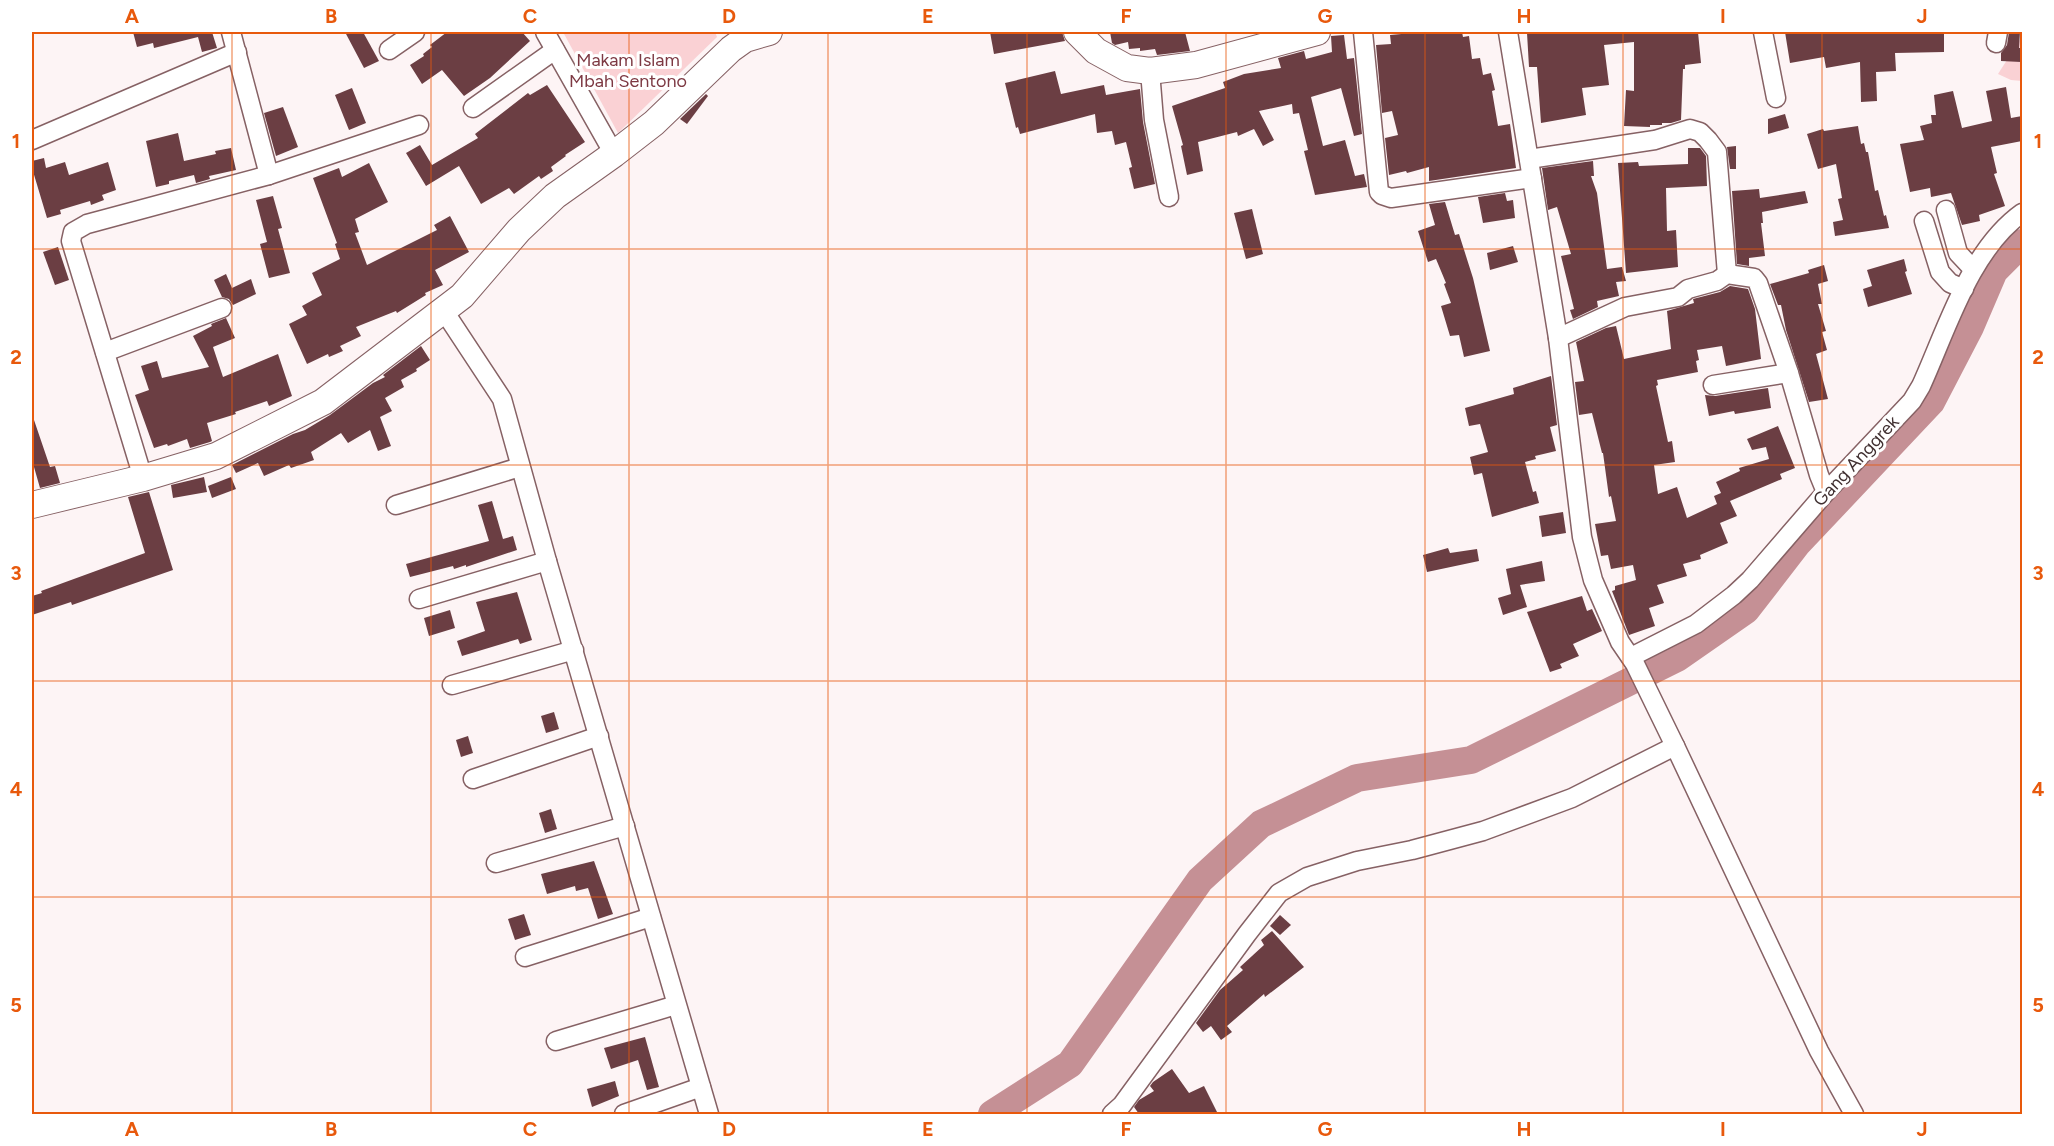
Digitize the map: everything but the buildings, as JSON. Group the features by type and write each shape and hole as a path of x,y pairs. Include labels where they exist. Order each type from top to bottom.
{"street":[{"path":"231,32 268,175"},
{"path":"389,50 415,32"},
{"path":"545,32 614,154"},
{"path":"32,505 143,478 216,456 314,407 462,296 519,230 548,202 654,123 731,49 745,39 769,32"},
{"path":"1077,32 1096,51 1127,68 1150,71 1196,65 1317,32"},
{"path":"1363,32 1378,192 1391,198 1532,178"},
{"path":"1508,32 1558,338 1582,537 1593,580 1675,746 1819,1051 1854,1114"},
{"path":"1763,32 1776,98"},
{"path":"473,108 555,50"},
{"path":"32,140 237,52"},
{"path":"1150,71 1154,120 1169,197"},
{"path":"143,478 71,241 73,232 87,224 268,175 419,125"},
{"path":"1529,159 1655,140 1690,129 1700,132 1716,152 1726,274"},
{"path":"1946,210 1958,253 1973,269"},
{"name":"Gang Anggrek","path":"1628,653 1696,624 1734,595 1750,580 1826,492 1912,401 1921,386 1973,269 2000,233 2022,213"},
{"path":"1924,221 1940,272 1950,284 1964,289"},
{"path":"1558,338 1625,307 1678,297 1688,289 1717,281 1726,274 1748,275 1754,278 1758,283 1789,373 1810,447 1826,492"},
{"path":"105,352 222,308"},
{"path":"444,311 502,399 547,561 709,1114"},
{"path":"1713,385 1789,373"},
{"path":"396,505 520,467"},
{"path":"419,598 547,561"},
{"path":"452,685 574,650"},
{"path":"473,780 599,736"},
{"path":"1112,1114 1122,1105 1246,934 1279,893 1307,877 1357,861 1412,850 1483,831 1561,802 1675,746"},
{"path":"496,863 625,826"},
{"path":"525,957 651,917"},
{"path":"556,1041 676,1005"},
{"path":"624,1114 701,1087"}],"green space":[{"name":"Makam Islam Mbah Sentono","path":"563,32 715,32 717,37 618,133"},
{"path":"2020,32 2022,32 2022,81 2011,80 1998,74 2021,38"}],"waterway":[{"path":"992,1114 1070,1064 1200,880 1261,824 1357,778 1471,760 1677,658 1746,610 1797,544 1931,402 1970,327 1994,271 2022,243"}]}
